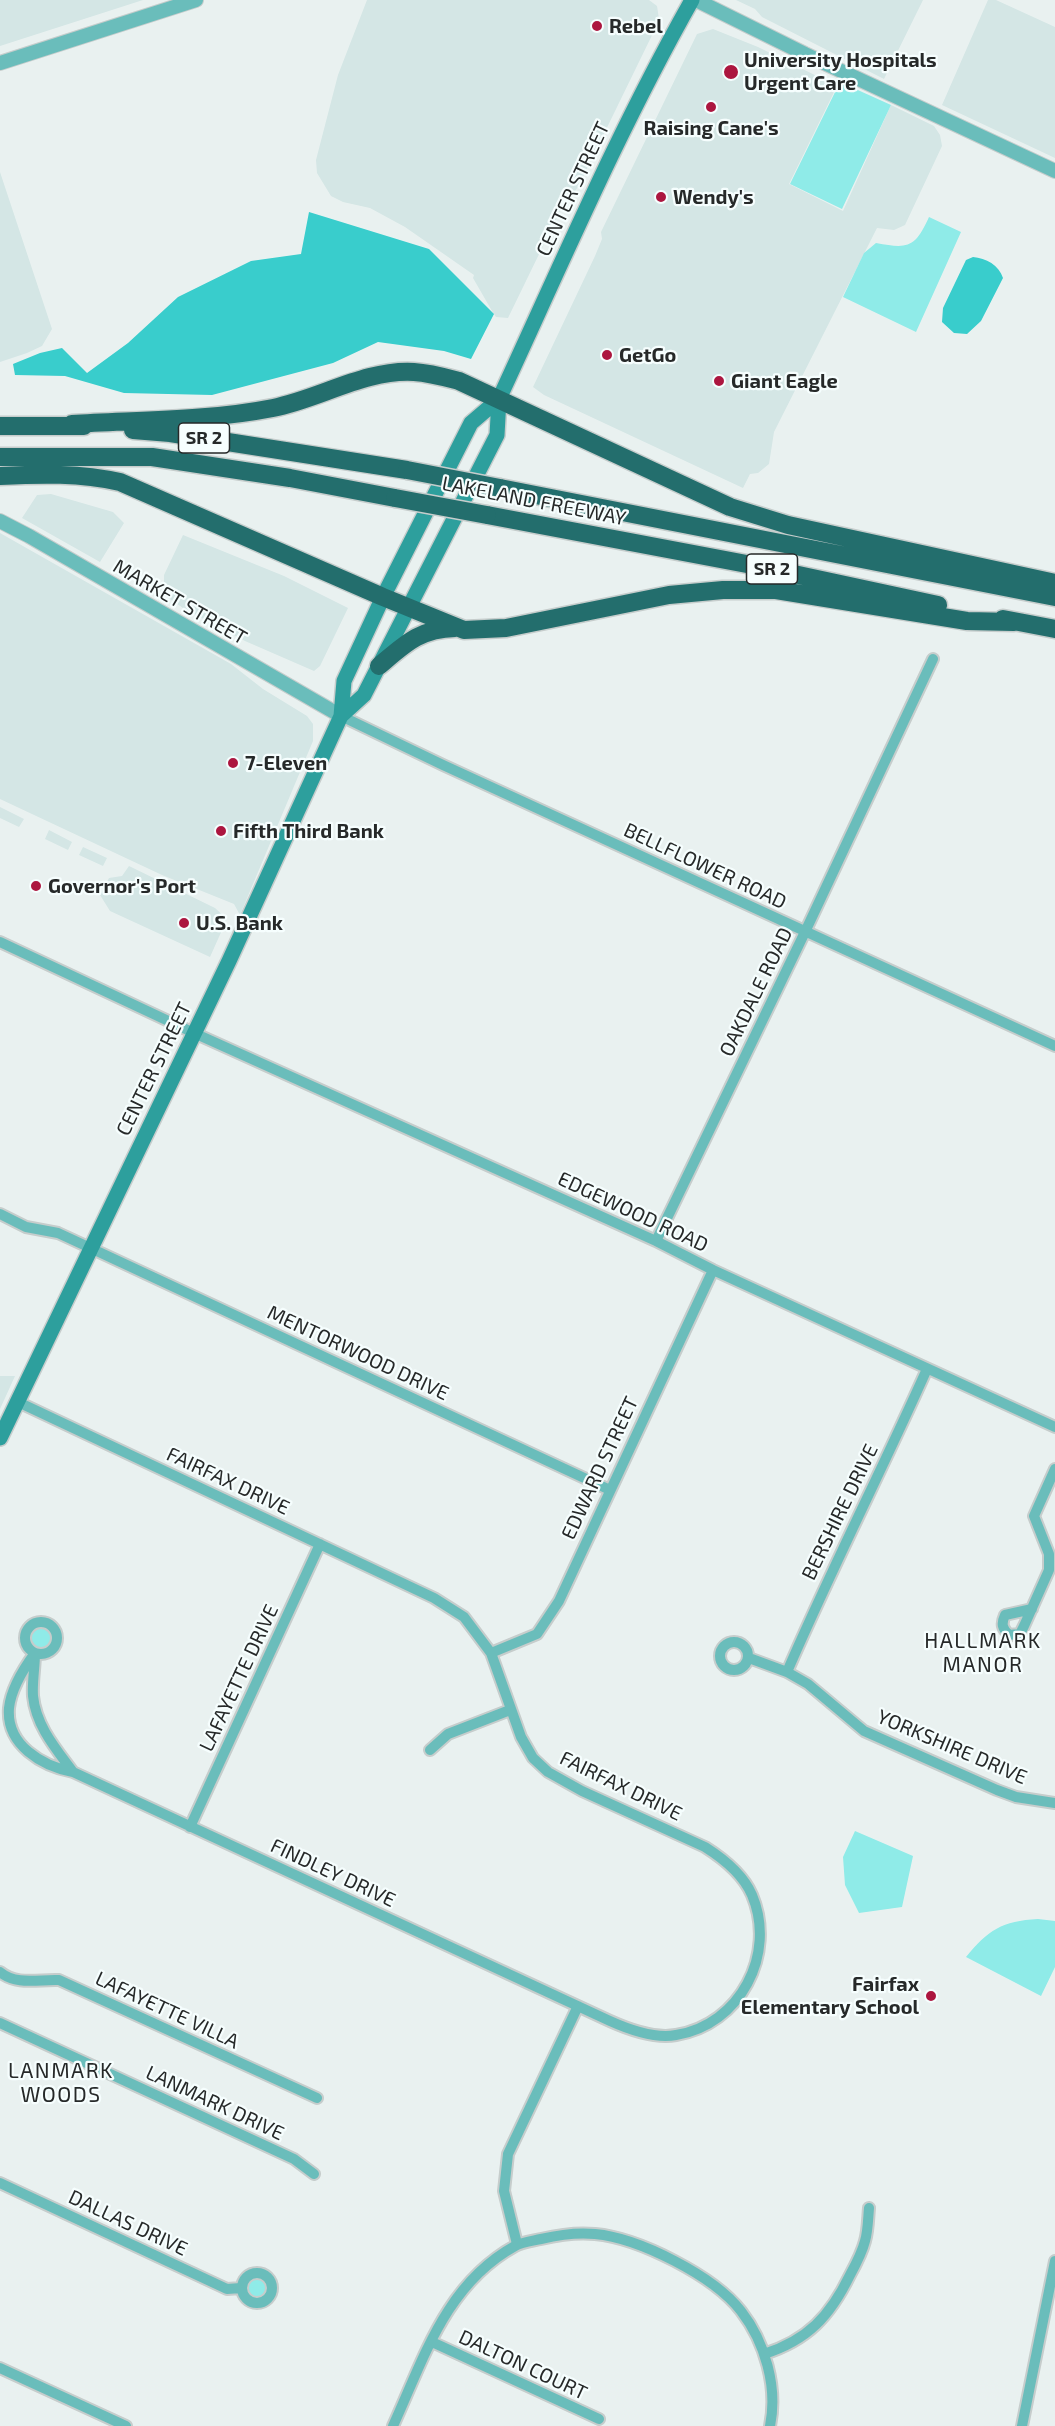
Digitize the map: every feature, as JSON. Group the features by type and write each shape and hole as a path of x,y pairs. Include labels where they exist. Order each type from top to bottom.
{"highway":[{"path":"72,424 231,414 275,408 387,374 412,372 435,374 459,381 499,399 730,507 788,525 1055,584"},
{"name":"LAKELAND FREEWAY","path":"0,426 72,424 170,433 407,470 1055,597"},
{"name":"LAKELAND FREEWAY","path":"0,457 152,457 290,478 752,565 1055,629"},
{"path":"0,476 47,474 97,477 120,482 383,597 457,628 473,631 506,628 669,595 723,590 776,590 967,621 1014,622"},
{"path":"379,666 400,647 421,634 436,629 457,628"}],"main road":[{"name":"CENTER STREET","path":"341,716 364,695 496,435 499,399 657,62 694,0"},
{"name":"CENTER STREET","path":"0,1438 194,1033 341,716 344,681 383,597 471,423 499,399"}],"street":[{"path":"0,63 196,0"},
{"path":"694,0 1055,171"},
{"name":"MARKET STREET","path":"0,521 20,530 341,716"},
{"name":"OAKDALE ROAD","path":"656,1241 933,659"},
{"name":"BELLFLOWER ROAD","path":"341,716 1055,1046"},
{"name":"EDGEWOOD ROAD","path":"0,942 194,1033 656,1241 713,1270 1055,1427"},
{"name":"MENTORWOOD DRIVE","path":"0,1214 26,1227 58,1233 609,1490"},
{"name":"EDWARD STREET","path":"492,1653 537,1634 559,1601 713,1270"},
{"name":"BERSHIRE DRIVE","path":"787,1672 822,1591 880,1473 927,1369"},
{"name":"FAIRFAX DRIVE","path":"18,1402 434,1598 464,1617 492,1653 520,1737 533,1758 548,1772 582,1791 705,1847 720,1857 744,1881 752,1895 759,1921 760,1948 750,1979 728,2010 703,2027 676,2036 629,2030 578,2006"},
{"path":"1032,1609 1049,1570 1050,1554 1034,1516 1055,1469"},
{"name":"LAFAYETTE DRIVE","path":"190,1827 320,1544"},
{"name":"FINDLEY DRIVE","path":"73,1772 46,1734 35,1710 33,1682 35,1653 23,1672 9,1711 17,1740 26,1751 578,2006"},
{"name":"YORKSHIRE DRIVE","path":"749,1658 787,1672 808,1684 864,1731 997,1790 1016,1797 1055,1803"},
{"path":"430,1750 447,1734 510,1710"},
{"name":"LAFAYETTE VILLA","path":"0,1972 9,1978 23,1982 40,1979 60,1980 317,2098"},
{"path":"517,2244 504,2191 508,2154 578,2006"},
{"name":"LANMARK DRIVE","path":"0,2023 294,2160 314,2174"},
{"name":"DALLAS DRIVE","path":"0,2183 227,2289 241,2288"},
{"path":"764,2354 787,2347 803,2336 832,2307 850,2276 865,2241 869,2208"},
{"path":"393,2426 443,2316 459,2292 485,2266 517,2244 558,2235 595,2234 620,2240 667,2258 708,2280 733,2302 756,2334 764,2354 773,2401 770,2426"},
{"path":"1022,2426 1055,2262"},
{"name":"DALTON COURT","path":"432,2342 599,2419"},
{"path":"0,2368 126,2426"}],"shaded area":[{"path":"0,0 143,0 0,46"},
{"path":"367,0 649,0 657,6 659,19 656,27 578,187 560,211 508,318 496,317 473,278 474,275 405,227 370,208 343,202 331,196 317,173 316,160 338,75"},
{"path":"736,0 923,0 884,79 762,17 755,9"},
{"path":"988,0 996,0 1055,27 1055,158 942,105"},
{"path":"713,29 758,47 837,86 789,184 843,211 891,105 934,126 940,135 942,146 905,225 894,230 877,228 774,432 769,464 758,473 750,474 743,488 544,395 533,387 595,256 602,239 601,232 697,34"},
{"path":"840,82 891,105 842,209 790,184"},
{"path":"0,172 52,329 42,346 0,362"},
{"path":"309,212 429,249 494,314 471,359 444,351 378,342 333,363 212,395 124,393 65,376 15,375 13,364 40,353 62,348 87,373 128,343 178,297 251,261 301,254"},
{"path":"929,217 961,232 916,332 843,297 864,253 876,243 896,246 909,244 919,235"},
{"path":"973,257 991,263 1003,278 981,321 967,334 954,333 942,322 943,308 966,260"},
{"path":"51,494 113,512 124,523 100,562 22,518 37,495"},
{"path":"0,533 231,664 263,689 307,716 313,724 313,741 240,915 234,904 162,875 0,799"},
{"path":"183,535 284,576 348,608 320,666 314,671 245,641 183,608 164,595 164,575"},
{"path":"0,807 24,819 19,827 0,818"},
{"path":"49,830 72,842 68,850 45,839"},
{"path":"83,847 107,858 103,866 79,855"},
{"path":"129,866 215,908 227,919 210,957 110,911 100,895 109,878 122,876"},
{"path":"0,1376 15,1376 0,1409"},
{"path":"41,1625 50,1629 54,1638 50,1647 41,1651 32,1647 28,1638 32,1629"},
{"path":"855,1831 913,1856 902,1907 859,1913 845,1885 843,1857"},
{"path":"1038,1919 1055,1921 1055,1967 1041,1996 966,1957 981,1940 997,1929 1015,1922"},
{"path":"256,2277 264,2280 267,2288 264,2296 256,2299 248,2296 245,2288 248,2280"}],"place":[{"name":"Rebel","path":"597,26"},
{"name":"University Hospitals Urgent Care","path":"731,72"},
{"name":"Raising Cane's","path":"711,107"},
{"name":"Wendy's","path":"661,197"},
{"name":"GetGo","path":"607,355"},
{"name":"Giant Eagle","path":"719,381"},
{"name":"7-Eleven","path":"233,763"},
{"name":"Fifth Third Bank","path":"221,831"},
{"name":"Governor's Port","path":"36,886"},
{"name":"U.S. Bank","path":"184,923"},
{"name":"Fairfax Elementary School","path":"931,1996"}],"district":[{"name":"HALLMARK MANOR","path":"983,1653"},
{"name":"LANMARK WOODS","path":"61,2083"}]}
